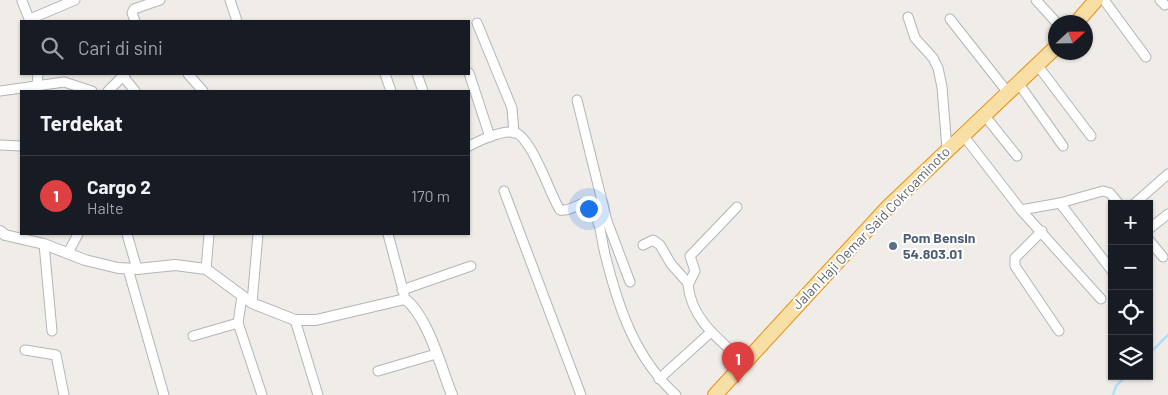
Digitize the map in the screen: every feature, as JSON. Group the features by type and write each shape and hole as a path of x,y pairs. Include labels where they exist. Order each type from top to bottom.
{"highway":[{"path":"1083,15 1096,0"},
{"name":"Jalan Haji Oemar Said Cokroaminoto","path":"715,395 854,242 947,149 1014,89 1048,55"}],"street":[{"path":"22,1 30,20 74,0"},
{"path":"135,20 132,14 134,9 160,0"},
{"path":"230,0 237,20"},
{"path":"1036,0 1050,15"},
{"path":"1104,0 1146,57"},
{"path":"908,17 916,38 933,58 938,68 942,86 947,149"},
{"path":"950,20 1014,89 1062,146"},
{"path":"477,23 512,108 514,133"},
{"path":"1038,66 1091,136"},
{"path":"37,84 38,75"},
{"path":"189,75 202,90"},
{"path":"385,75 391,90"},
{"path":"417,75 424,90"},
{"path":"470,75 490,138"},
{"path":"109,90 121,78 134,90"},
{"path":"62,90 64,82"},
{"path":"0,91 37,84 64,82 89,90"},
{"path":"577,100 619,304 633,339 659,379 676,395"},
{"path":"984,116 1017,156"},
{"path":"470,146 490,138 514,133 522,137 532,152 560,210 566,211 586,202 590,203 602,222 630,282"},
{"path":"963,135 1021,210 1042,231 1100,298"},
{"path":"0,145 20,146"},
{"path":"1139,200 1168,174"},
{"path":"504,191 581,395"},
{"path":"1021,210 1060,203 1103,191 1110,194 1115,200"},
{"path":"1060,203 1108,259"},
{"path":"688,283 695,271 690,256 737,207"},
{"path":"1153,226 1168,214"},
{"path":"0,231 5,235 44,244 85,260 132,269 175,265 206,269 252,303 295,320 307,321 324,318 404,294 471,266"},
{"path":"1042,231 1015,258 1015,266 1058,331"},
{"path":"68,254 78,235"},
{"path":"127,235 132,269 164,395"},
{"path":"206,269 209,235"},
{"path":"252,303 258,235"},
{"path":"388,235 404,294 419,315 452,395"},
{"path":"643,245 653,240 660,245 671,264 688,283 693,308 711,332 745,363"},
{"path":"44,244 52,331"},
{"path":"1153,245 1163,257"},
{"path":"242,296 238,323 260,394"},
{"path":"295,320 318,395"},
{"path":"193,336 238,323"},
{"path":"659,379 711,332"},
{"path":"25,350 56,355 64,395"},
{"path":"378,371 436,354"}],"waterway":[{"path":"1153,350 1168,335"},
{"path":"1113,395 1116,386 1122,380"}],"place":[{"name":"Pom Bensin 54.803.01","path":"893,246"},
{"name":"Cargo 2","path":"738,383"}]}
